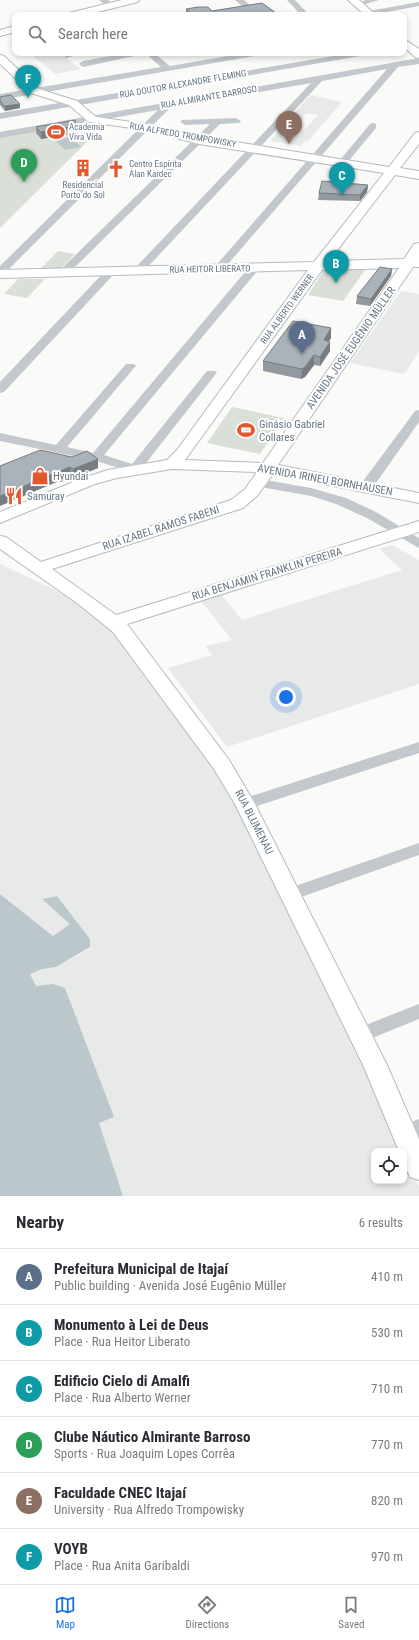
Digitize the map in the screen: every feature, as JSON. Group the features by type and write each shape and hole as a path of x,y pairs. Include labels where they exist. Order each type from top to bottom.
{"main road":[{"path":"95,12 107,3 134,0"},
{"path":"356,2 368,12"},
{"path":"0,33 12,30"},
{"path":"407,47 419,56"},
{"path":"2,61 35,91 73,103 90,119"},
{"name":"RUA ALFREDO TROMPOWISKY","path":"90,119 146,128 199,140 419,175"},
{"name":"RUA ALBERTO WERNER","path":"172,464 183,453 318,266 419,136"},
{"name":"AVENIDA JOSÉ EUGÊNIO MÜLLER","path":"268,468 414,264 419,247"},
{"name":"RUA HEITOR LIBERATO","path":"0,273 414,264"},
{"name":"AVENIDA IRINEU BORNHAUSEN","path":"0,518 89,481 114,473 172,464 268,468 419,498"},
{"name":"RUA IZABEL RAMOS FABENI","path":"39,568 236,504 250,495 260,483 268,468"},
{"name":"RUA BENJAMIN FRANKLIN PEREIRA","path":"114,622 419,526"},
{"name":"RUA BLUMENAU","path":"0,541 114,622 129,638 222,765 245,804 360,1035 412,1130 419,1169"},
{"path":"0,551 39,568"}],"street":[{"path":"239,0 246,6"},
{"path":"291,0 302,12"},
{"path":"356,2 375,0"},
{"path":"380,12 419,4"},
{"path":"83,64 124,56"},
{"path":"152,56 169,69"},
{"path":"0,97 245,56"},
{"name":"RUA DOUTOR ALEXANDRE FLEMING","path":"0,116 349,56"},
{"name":"RUA ALMIRANTE BARROSO","path":"0,135 419,61"},
{"path":"218,269 313,157 396,64"},
{"path":"152,72 169,87"},
{"path":"139,270 320,78"},
{"path":"129,94 145,109"},
{"path":"0,273 168,105"},
{"path":"185,122 236,121"},
{"path":"63,272 217,122"},
{"path":"343,162 373,126"},
{"path":"96,457 254,268"},
{"path":"0,390 110,271"},
{"path":"59,449 130,366"},
{"path":"0,437 96,457 135,469 210,373"},
{"path":"366,487 419,414"},
{"path":"260,483 312,492 342,501 363,511 419,544"},
{"path":"245,804 419,747"},
{"path":"290,895 419,849"},
{"path":"360,1035 419,1011"}],"shaded area":[{"path":"33,56 64,56 81,69 55,74"},
{"path":"310,95 342,102 307,142 305,141 301,146 270,141","holes":["307,113 318,115 299,136 288,135"]},
{"path":"78,123 79,133 94,135 0,228 0,137"},
{"path":"71,137 81,147 65,150 55,140"},
{"path":"58,251 75,254 60,269 39,270"},
{"path":"324,270 365,270 343,301 308,295"},
{"path":"18,279 45,279 27,298 4,294"},
{"path":"401,291 419,294 419,351 404,374 350,363"},
{"name":"Ginásio Gabriel Collares","path":"232,407 284,418 260,454 207,443"},
{"path":"392,545 419,560 419,684 227,747 168,668 212,655 205,646 232,640 201,601 221,594 242,620 402,570 379,549"},
{"path":"0,564 59,592 94,614 112,630 215,767 239,805 371,1067 403,1148 371,1148 371,1184 407,1184 407,1157 419,1187 419,1196 123,1196 99,1123 113,1117 65,988 53,984 36,987 30,974 42,969 56,967 90,948 90,939 57,896 42,899 71,924 53,936 0,894"},
{"path":"0,894 53,936 70,924 42,899 57,896 90,939 90,947 56,967 42,969 30,974 36,986 53,984 65,988 114,1117 99,1123 123,1196 0,1196"}],"building":[{"path":"262,3 275,12 190,12 186,9 208,7 212,11"},
{"path":"11,95 20,104 5,106 0,101 0,97"},
{"path":"75,120 76,126 41,132 36,127"},
{"path":"322,181 368,185 360,195 319,193"},
{"path":"380,267 392,269 371,299 357,296"},
{"path":"293,321 331,328 324,340 330,342 320,357 314,355 302,369 263,361"},
{"path":"40,450 72,457 87,451 98,459 73,469 70,467 0,496 0,466"}],"place":[{"name":"VOYB","path":"28,98"},
{"name":"Academia Viva Vida","path":"56,132"},
{"name":"Faculdade CNEC Itajaí","path":"289,144"},
{"name":"Residencial Porto do Sol","path":"83,168"},
{"name":"Centro Espírita Alan Kardec","path":"116,169"},
{"name":"Clube Náutico Almirante Barroso","path":"24,182"},
{"name":"Edificio Cielo di Amalfi","path":"342,195"},
{"name":"Monumento à Lei de Deus","path":"336,283"},
{"name":"Prefeitura Municipal de Itajaí","path":"302,354"},
{"name":"Ginásio Gabriel Collares","path":"246,430"},
{"name":"Hyundai","path":"40,476"},
{"name":"Samuray","path":"14,496"}]}
